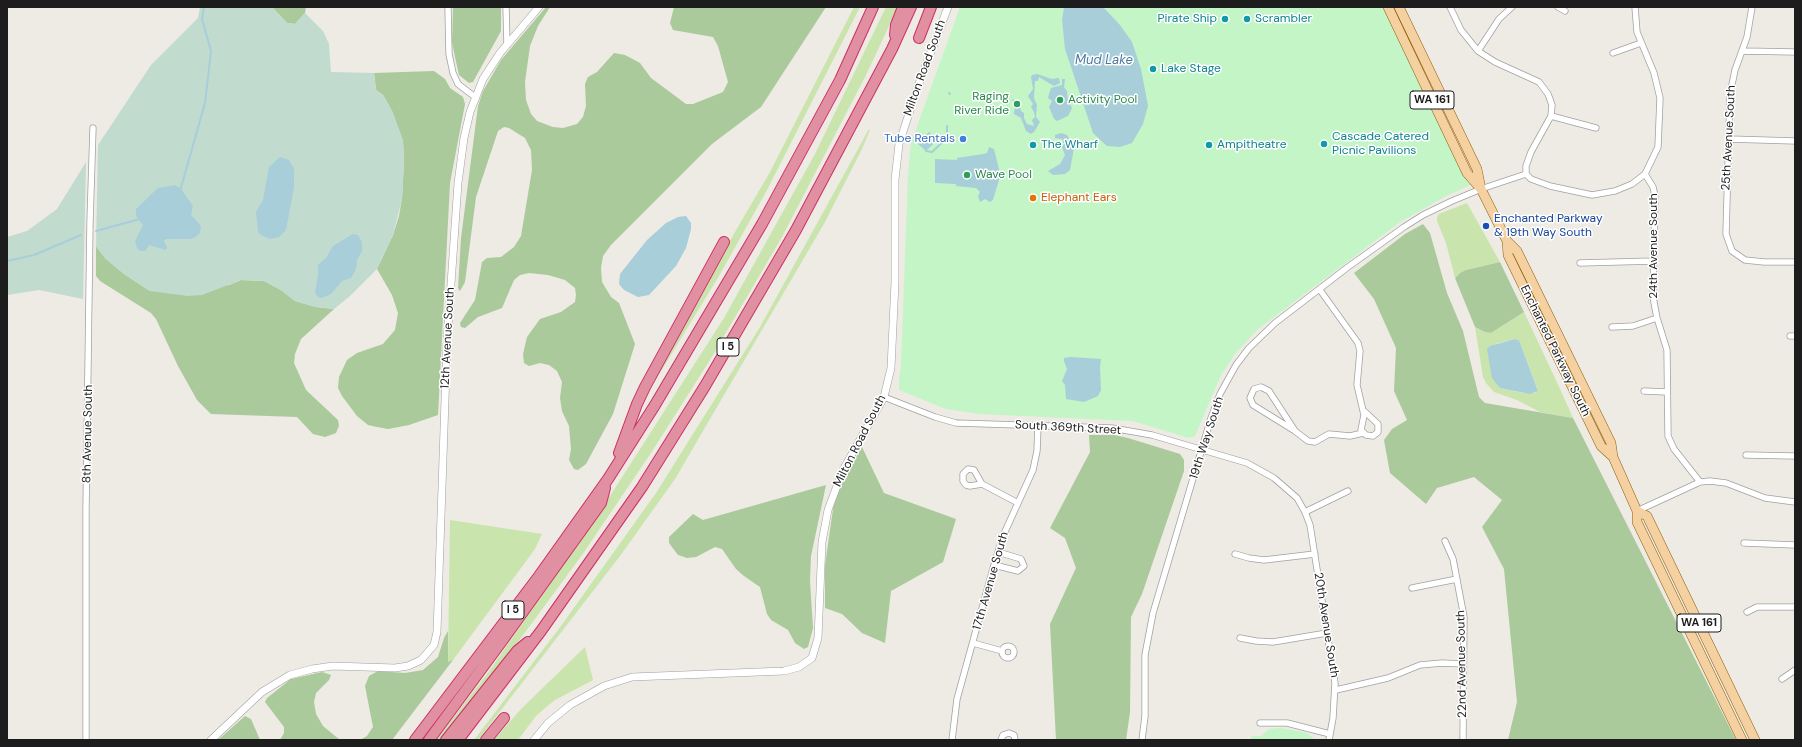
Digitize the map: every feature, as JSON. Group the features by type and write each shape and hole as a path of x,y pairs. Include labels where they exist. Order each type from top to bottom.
{"highway":[{"name":"I 5","path":"415,740 539,576 608,479 655,405 762,224 840,80 873,7"},
{"name":"I 5","path":"895,43 896,25 903,7"},
{"name":"I 5","path":"458,740 541,631 642,487 705,386 796,230 895,43 911,7"},
{"path":"919,38 931,7"},
{"path":"614,468 637,404 724,242"},
{"name":"I 5","path":"429,740 502,642 601,503 608,479"},
{"name":"I 5","path":"446,740 517,651 541,631"},
{"path":"486,740 504,718"}],"main road":[{"name":"Enchanted Parkway South","path":"1388,7 1467,173 1481,189 1507,241 1517,251 1610,443 1612,457 1637,511 1637,522 1742,740"},
{"name":"Enchanted Parkway South","path":"1399,7 1478,169 1481,189"},
{"name":"Enchanted Parkway South","path":"1637,511 1647,516 1755,740"}],"street":[{"path":"448,7 449,54 453,73 458,84 475,97"},
{"path":"506,7 507,45"},
{"name":"12th Avenue South","path":"211,740 262,692 285,678 312,669 333,666 395,668 408,666 426,656 434,645 437,632 447,342 454,234 464,138 475,97 483,79 500,53 539,7"},
{"name":"Milton Road South","path":"534,740 548,723 570,705 604,686 632,677 784,671 799,668 812,658 818,638 822,542 828,510 843,470 884,397 891,368 893,336 895,180 899,144 918,86 948,7"},
{"path":"1450,7 1461,30 1478,51 1495,62 1529,77 1543,86 1551,99 1551,116 1531,152 1526,168 1526,174 1531,179 1550,186 1592,195 1614,191 1632,184 1645,174 1658,147 1660,104 1656,81 1640,43 1635,24 1635,7"},
{"path":"1478,51 1499,19 1512,7"},
{"path":"1558,7 1565,10"},
{"name":"25th Avenue South","path":"1752,7 1743,51 1732,80 1730,94 1725,229 1729,247 1738,256 1750,261 1795,262"},
{"path":"1613,53 1640,43"},
{"path":"1743,51 1795,52"},
{"path":"1551,116 1596,128"},
{"name":"8th Avenue South","path":"86,740 86,507 90,222 93,128"},
{"path":"1729,139 1795,140"},
{"name":"19th Way South","path":"1142,740 1145,716 1146,655 1149,629 1220,394 1242,357 1257,339 1275,323 1354,263 1423,215 1481,189 1526,174"},
{"name":"24th Avenue South","path":"1645,174 1653,187 1655,196 1653,297 1656,318 1666,346 1667,424 1670,443 1700,482"},
{"path":"1580,263 1653,261"},
{"path":"1320,290 1354,335 1358,343 1360,351 1357,385 1364,411 1364,420 1361,429 1367,436 1373,436 1377,433 1378,428 1376,421 1367,416 1364,411"},
{"path":"1612,327 1632,326 1656,318"},
{"path":"1294,431 1270,392 1263,387 1254,389 1250,397 1252,404 1294,431 1312,442 1330,434 1350,436 1363,433"},
{"path":"1644,391 1667,392"},
{"name":"South 369th Street","path":"884,397 935,417 956,423 1112,428 1152,435 1247,463 1269,474 1292,493 1305,512"},
{"name":"17th Avenue South","path":"952,740 957,699 994,565 1018,503 1033,470 1037,451 1038,426"},
{"path":"1746,455 1795,456"},
{"path":"1637,511 1700,482 1723,482 1765,498 1795,502"},
{"path":"982,484 1018,503"},
{"path":"1305,512 1348,491"},
{"name":"20th Avenue South","path":"1305,512 1310,525 1336,690 1330,737"},
{"name":"22nd Avenue South","path":"1445,542 1451,552 1464,617 1462,740"},
{"path":"1744,543 1795,545"},
{"path":"994,565 1018,571 1024,566 1022,559 998,552"},
{"path":"1235,554 1260,560 1315,554"},
{"path":"1412,588 1457,579"},
{"path":"1747,612 1760,607 1795,607"},
{"path":"1240,638 1273,642 1327,633"},
{"path":"973,643 1002,651"},
{"path":"1336,690 1384,679 1420,665 1442,663 1464,664"},
{"path":"1782,678 1795,670"},
{"path":"1260,723 1287,723 1330,737"},
{"path":"1000,740 1002,735 1009,733 1014,736 1015,740"}],"green space":[{"path":"200,7 272,7 287,23 295,24 305,13 323,31 329,44 331,72 374,73 376,90 383,95 392,111 403,140 404,161 402,199 393,235 377,269 350,296 334,309 316,307 295,301 281,290 264,281 241,280 202,295 188,296 150,291 124,274 105,258 96,246 98,145 151,65 198,18"},
{"path":"272,7 306,7 305,13 295,24 287,23"},
{"path":"453,7 501,7 501,31 473,82 469,83 459,75 455,57 452,42"},
{"path":"546,7 550,7 538,26 530,46 525,82 526,100 531,114 537,121 553,127 563,128 577,124 583,117 586,106 585,84 588,77 597,72 614,53 625,55 640,63 651,78 686,104 693,104 723,92 728,82 718,46 713,37 673,30 670,23 674,7 826,7 761,107 712,144 611,245 603,256 601,268 602,282 611,297 619,303 635,344 613,414 586,464 578,470 574,469 569,460 571,449 569,426 562,411 560,398 562,382 557,371 549,365 540,363 529,366 524,363 523,354 527,337 540,319 561,312 575,302 575,288 565,280 548,275 529,273 520,275 514,280 502,308 478,317 465,328 461,327 460,323 475,300 482,262 487,258 501,257 514,247 521,236 532,170 531,150 525,138 509,128 504,127 498,131 476,197 465,282 460,291 458,288 461,238 478,106 483,91 501,60"},
{"path":"854,7 860,7 767,190 719,276 652,386 642,397 665,352 770,172"},
{"path":"886,7 898,7 865,77 782,237 710,360 651,453 582,555 518,642 440,740 436,740 490,670 601,510 724,318 815,154"},
{"path":"960,7 1384,7 1473,184 1446,196 1400,222 1258,329 1235,354 1221,375 1195,436 1189,438 1133,421 979,414 946,409 899,390 899,382 901,364 908,176 911,143"},
{"path":"434,71 445,79 450,88 463,97 465,104 450,183 438,415 409,425 388,429 368,425 357,416 338,388 339,377 347,360 357,353 383,344 395,330 398,313 392,295 377,269 393,235 399,216 402,198 404,161 403,141 392,111 383,95 376,90 374,73"},
{"path":"869,129 870,130 861,151 825,222 675,479 620,556 478,740 474,740 561,626 656,493 760,327"},
{"path":"86,162 83,299 39,290 7,295 7,237 27,231 57,209"},
{"path":"1467,203 1500,262 1466,270 1455,278 1446,243 1437,221 1437,217 1439,214"},
{"path":"1423,224 1430,233 1447,293 1463,331 1479,397 1485,403 1573,418 1736,740 1508,740 1517,702 1504,569 1482,527 1502,500 1474,477 1437,488 1426,504 1390,473 1384,440 1392,429 1407,420 1394,391 1396,348 1374,299 1354,273 1405,234"},
{"path":"96,246 105,258 124,274 150,291 229,285 241,280 264,281 281,290 295,301 316,307 334,309 301,339 295,354 294,363 306,390 338,420 339,426 336,433 325,437 313,434 297,417 211,414 197,400 178,366 156,319 151,313 100,281 96,276"},
{"path":"1500,262 1524,312 1491,333 1485,332 1475,327 1455,278 1466,270"},
{"path":"1524,312 1573,418 1540,412 1517,400 1494,392 1483,377 1475,327 1491,333","holes":["1515,339 1519,340 1538,390 1535,393 1523,393 1500,388 1495,344"]},
{"path":"1089,435 1114,435 1128,438 1180,454 1184,460 1184,471 1142,594 1131,617 1130,712 1126,740 1056,740 1050,624 1076,568 1065,538 1050,528 1090,452"},
{"path":"862,447 884,493 956,519 943,562 891,591 885,643 862,633 842,614 825,608 825,565 834,502 842,481"},
{"path":"826,485 811,556 810,581 813,628 808,647 804,649 795,643 788,630 771,620 767,614 760,587 736,569 722,549 715,547 696,557 687,558 678,555 669,543 669,537 693,514 703,520"},
{"path":"450,520 542,534 535,549 453,660 448,662"},
{"path":"448,631 448,662 453,660 392,740 360,740 367,736 373,727 365,686 369,676 378,671 405,673 423,670 438,657 444,638"},
{"path":"585,647 593,680 555,700 545,708 536,716 518,740 494,740 521,709"},
{"path":"322,672 331,675 329,680 316,693 314,702 316,714 323,726 340,740 280,740 284,733 284,727 265,702 267,698 291,679"},
{"path":"245,716 251,719 260,740 218,740"},
{"path":"1281,728 1307,733 1315,740 1252,740 1251,736 1261,736 1269,729"}],"water":[{"name":"Mud Lake","path":"1064,7 1103,7 1120,25 1132,42 1141,69 1148,106 1143,124 1132,143 1120,147 1107,146 1093,133 1065,49 1062,20"},
{"name":"Raging River Ride","path":"1037,74 1052,79 1059,78 1060,83 1054,86 1039,77 1038,81 1035,81 1034,98 1037,105 1036,117 1040,122 1031,134 1026,131 1021,118 1014,114 1015,104 1012,100 1013,99 1019,103 1027,124 1034,126 1032,120 1035,117 1031,107 1033,104 1028,96 1033,89 1031,77 1032,75"},
{"name":"Activity Pool","path":"1062,79 1065,79 1064,87 1067,91 1068,100 1072,108 1068,116 1057,121 1054,119 1049,107 1052,101 1048,98 1051,88 1062,85"},
{"path":"929,132 937,140 926,151 918,144"},
{"path":"1061,133 1067,135 1074,148 1070,170 1065,174 1053,175 1048,171 1060,164 1065,155 1062,147 1064,144 1062,139 1055,138 1055,135"},
{"name":"Wave Pool","path":"989,147 994,149 999,169 999,180 993,200 990,202 985,199 980,202 978,196 980,192 976,188 956,186 956,184 935,183 935,159 957,160 957,158 987,153"},
{"path":"280,157 289,160 294,169 294,188 286,230 279,237 270,239 258,232 256,212 263,200 269,167"},
{"path":"175,185 181,189 193,206 191,215 201,226 200,233 194,238 189,239 166,239 164,241 167,247 166,250 149,245 145,251 140,251 137,248 135,241 143,225 136,216 136,209 158,188"},
{"path":"686,216 691,223 691,229 686,248 676,266 649,295 638,297 624,290 619,284 620,274 647,240 666,223 678,217"},
{"path":"353,234 358,235 362,242 362,251 357,260 356,269 351,278 342,281 331,294 322,298 318,297 315,293 318,265 326,258 333,246"},
{"path":"1515,339 1519,340 1538,391 1530,394 1500,388 1492,378 1487,349 1490,346"},
{"path":"1064,358 1101,359 1101,390 1098,396 1084,402 1066,399 1065,385 1062,381 1067,369"}],"waterway":[{"path":"180,191 205,103 211,51 202,19 204,7"},
{"path":"926,151 932,152 947,138 947,126"},
{"path":"96,231 140,219"},
{"path":"7,261 34,255 81,235"}],"place":[{"name":"Pirate Ship","path":"1225,19"},
{"name":"Scrambler","path":"1247,19"},
{"name":"Lake Stage","path":"1153,69"},
{"name":"Activity Pool","path":"1060,100"},
{"name":"Raging River Ride","path":"1017,104"},
{"name":"Tube Rentals","path":"963,139"},
{"name":"Cascade Catered Picnic Pavilions","path":"1324,144"},
{"name":"The Wharf","path":"1033,145"},
{"name":"Ampitheatre","path":"1209,145"},
{"name":"Wave Pool","path":"967,175"},
{"name":"Elephant Ears","path":"1033,198"},
{"name":"Enchanted Parkway & 19th Way South","path":"1486,226"}]}
